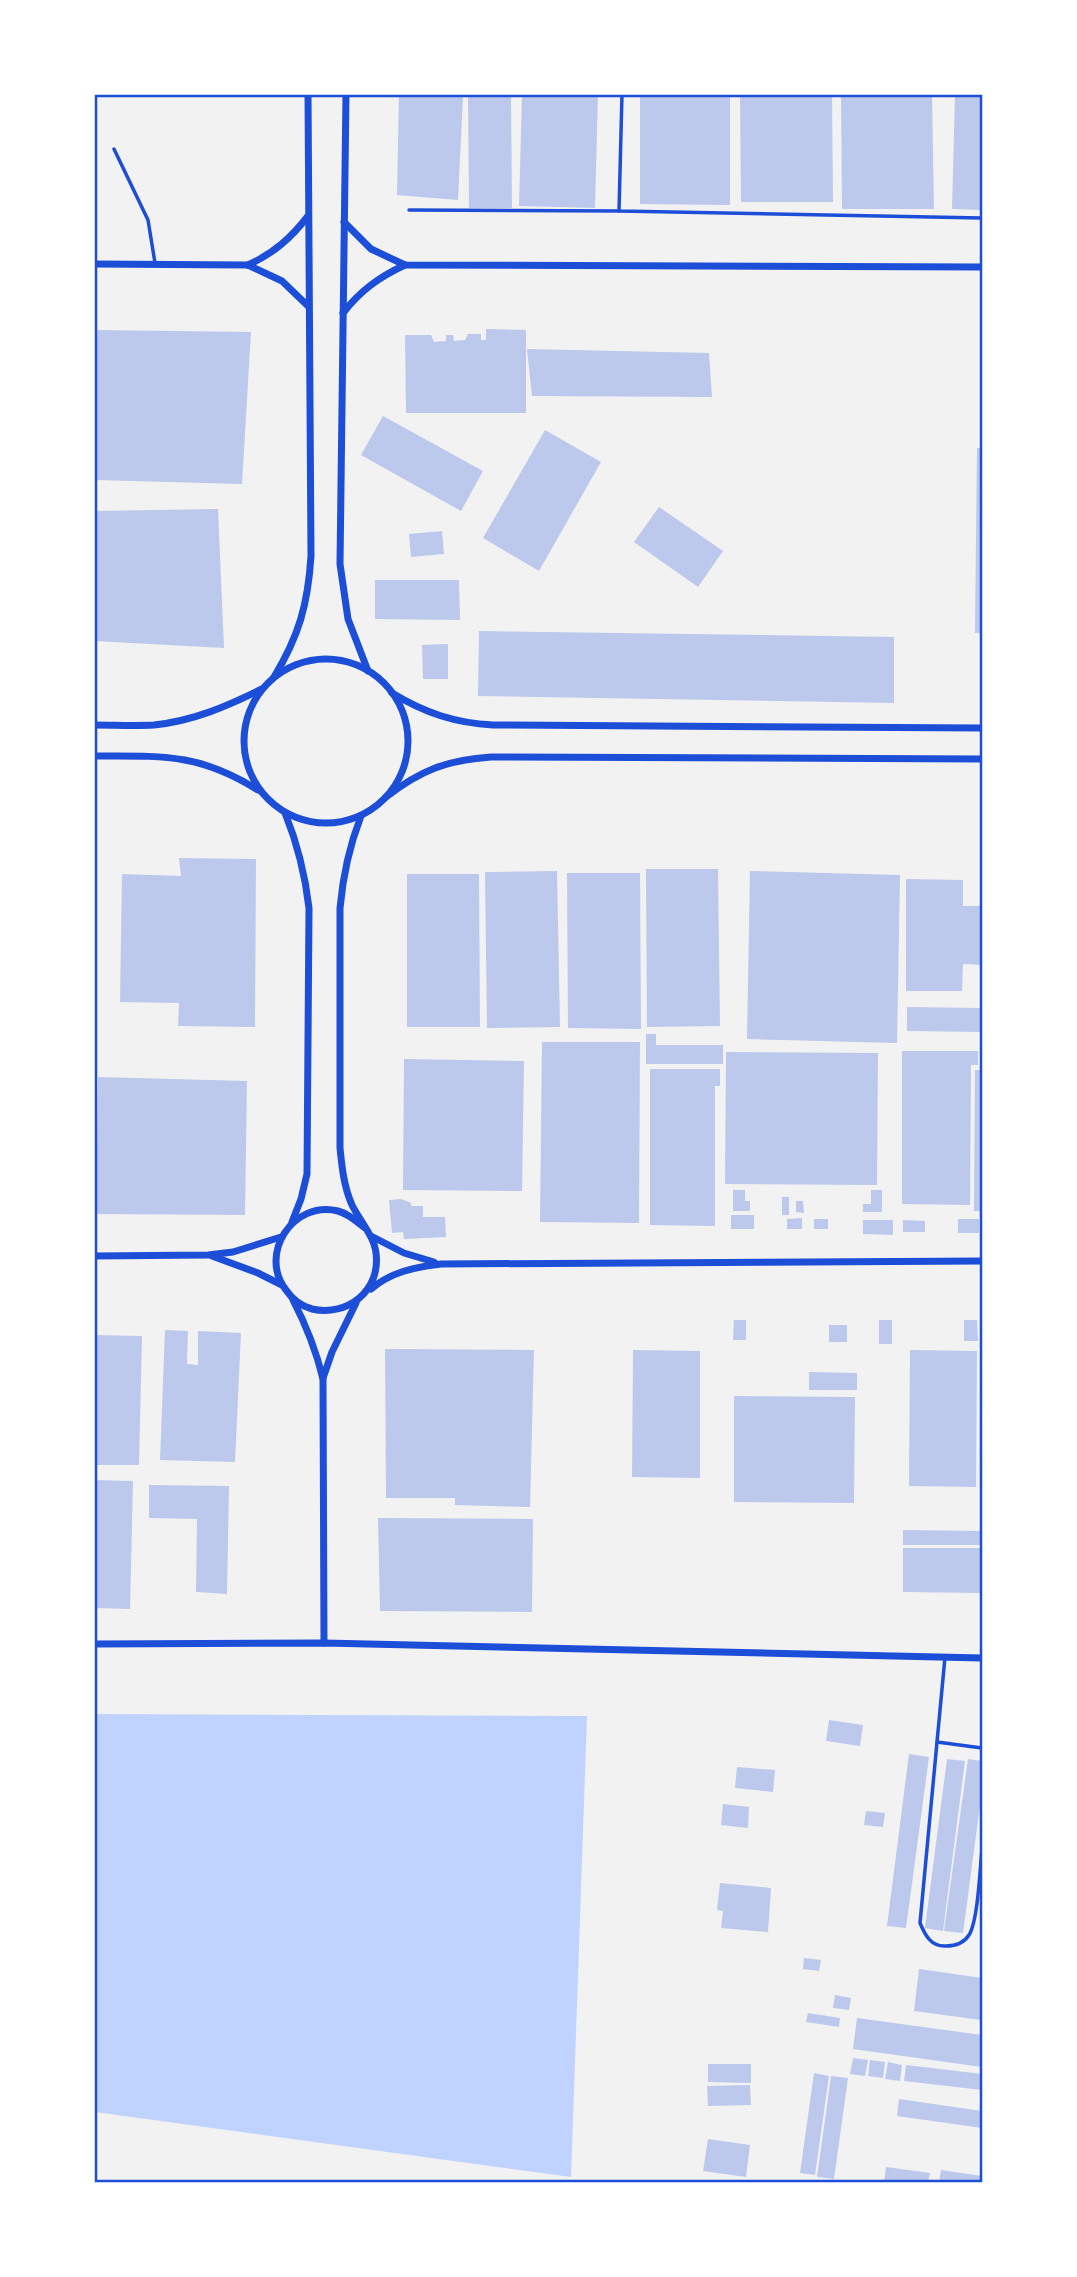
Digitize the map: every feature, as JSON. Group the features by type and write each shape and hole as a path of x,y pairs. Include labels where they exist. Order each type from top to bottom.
{"street":[{"path":"274,677 302,620 309,588 311,555 308,94"},
{"path":"346,94 340,564 348,620 368,671"},
{"path":"248,265 282,246 308,216"},
{"path":"344,222 371,248 405,265"},
{"path":"94,264 248,265 282,281 309,307"},
{"path":"343,313 370,285 405,265 982,267"},
{"path":"261,792 246,763 244,740 247,716 254,701 274,677 288,668 303,662 337,660 368,671 381,681 392,693 406,722 407,754 403,770 386,797"},
{"path":"94,724 154,725 183,720 219,709 263,688"},
{"path":"392,693 415,707 440,717 493,725 982,728"},
{"path":"94,756 180,758 218,769 236,776 261,792 284,812 314,823 338,822 361,816 410,780 435,767 463,759 982,759"},
{"path":"284,812 300,854 309,908 307,1174 291,1224"},
{"path":"361,816 347,855 340,908 340,1148 343,1176 351,1203 376,1250 377,1266 373,1281 365,1294"},
{"path":"324,1643 323,1379 306,1324 282,1285 276,1269 276,1253 281,1237 291,1224 304,1214 337,1211 352,1217 365,1228"},
{"path":"370,1236 404,1253 441,1264"},
{"path":"94,1256 208,1255 233,1252 281,1237"},
{"path":"208,1255 282,1285"},
{"path":"292,1298 307,1307 324,1311 341,1309 356,1302 392,1275 441,1264 982,1261"},
{"path":"323,1379 332,1352 356,1302"},
{"path":"94,1644 324,1643 982,1658"}],"lane":[{"path":"619,211 622,94"},
{"path":"114,149 148,220 155,265"},
{"path":"409,210 982,218"},
{"path":"945,1657 920,1923 926,1938 940,1946 956,1946 969,1936 974,1921 982,1849"},
{"path":"937,1742 982,1748"}],"water":[{"path":"95,1714 587,1716 571,2177 95,2112"}],"building":[{"path":"399,94 463,96 458,200 397,195"},
{"path":"468,94 511,94 512,208 469,208"},
{"path":"522,94 598,94 595,208 519,206"},
{"path":"640,94 730,94 730,205 640,204"},
{"path":"740,94 832,94 833,202 741,202"},
{"path":"841,94 932,94 934,209 842,209"},
{"path":"955,94 982,94 982,210 952,209"},
{"path":"486,329 526,330 526,413 406,413 405,335 431,335 434,342 446,341 446,335 453,335 454,341 465,340 468,334 481,334 481,340 486,340"},
{"path":"95,330 251,332 242,484 95,480"},
{"path":"527,349 709,353 712,397 532,396"},
{"path":"383,416 483,471 461,511 361,455"},
{"path":"545,430 601,462 539,571 483,538"},
{"path":"977,448 982,448 982,633 975,633"},
{"path":"659,507 723,551 698,587 634,542"},
{"path":"218,509 224,648 94,641 94,511"},
{"path":"442,531 444,554 411,557 409,534"},
{"path":"375,580 459,580 460,620 375,619"},
{"path":"479,631 894,637 894,703 478,696"},
{"path":"448,644 448,679 423,679 422,645"},
{"path":"179,858 256,859 255,1027 178,1026 179,1003 120,1002 122,874 181,876"},
{"path":"646,869 718,869 720,1026 647,1027"},
{"path":"557,871 560,1027 487,1028 485,872"},
{"path":"750,871 900,875 897,1043 747,1039"},
{"path":"567,873 640,873 641,1029 568,1028"},
{"path":"407,874 479,874 480,1027 407,1027"},
{"path":"906,879 963,880 963,906 982,906 982,965 963,964 962,991 906,991"},
{"path":"907,1007 982,1008 982,1032 907,1031"},
{"path":"646,1034 656,1034 656,1045 723,1045 723,1064 646,1064"},
{"path":"542,1042 640,1042 639,1223 540,1222"},
{"path":"902,1051 978,1051 978,1065 971,1065 970,1205 902,1204"},
{"path":"726,1052 878,1053 877,1185 725,1184"},
{"path":"404,1059 524,1061 522,1191 403,1190"},
{"path":"650,1069 720,1069 720,1086 715,1086 715,1226 650,1225"},
{"path":"975,1070 982,1070 982,1211 974,1211"},
{"path":"98,1077 247,1081 245,1215 96,1214"},
{"path":"733,1190 745,1190 745,1201 750,1201 750,1211 733,1211"},
{"path":"871,1190 882,1190 882,1212 863,1212 863,1204 871,1204"},
{"path":"782,1197 789,1197 789,1215 782,1215"},
{"path":"401,1199 411,1203 411,1206 423,1206 423,1217 445,1217 446,1237 404,1239 403,1232 392,1233 389,1200"},
{"path":"796,1201 803,1201 804,1213 796,1212"},
{"path":"731,1215 754,1215 754,1229 731,1229"},
{"path":"802,1218 802,1229 787,1229 787,1219"},
{"path":"814,1219 828,1219 828,1229 814,1229"},
{"path":"958,1219 979,1219 979,1233 958,1233"},
{"path":"863,1220 893,1220 893,1235 863,1234"},
{"path":"903,1220 925,1221 925,1232 903,1232"},
{"path":"734,1320 746,1320 746,1340 733,1340"},
{"path":"879,1320 892,1320 892,1344 879,1344"},
{"path":"964,1320 977,1320 978,1341 964,1341"},
{"path":"829,1325 847,1325 847,1342 829,1342"},
{"path":"165,1330 188,1331 187,1364 198,1365 198,1331 241,1333 235,1462 160,1460"},
{"path":"94,1335 142,1336 139,1465 94,1465"},
{"path":"385,1349 534,1350 530,1507 455,1505 455,1498 386,1498"},
{"path":"633,1350 700,1351 700,1478 632,1477"},
{"path":"910,1350 977,1351 976,1487 909,1486"},
{"path":"809,1372 857,1373 857,1390 809,1390"},
{"path":"734,1396 855,1397 854,1503 734,1502"},
{"path":"94,1480 133,1481 130,1609 94,1608"},
{"path":"149,1485 229,1486 227,1594 196,1592 197,1519 149,1518"},
{"path":"378,1518 533,1519 532,1612 380,1611"},
{"path":"903,1530 982,1531 982,1545 903,1545"},
{"path":"903,1548 982,1548 982,1593 903,1592"},
{"path":"829,1720 863,1725 860,1746 826,1741"},
{"path":"909,1754 929,1757 906,1928 887,1926"},
{"path":"947,1759 965,1761 943,1931 925,1928"},
{"path":"968,1759 982,1761 982,1790 963,1933 944,1931"},
{"path":"737,1767 775,1770 773,1792 735,1788"},
{"path":"723,1804 749,1807 748,1828 721,1825"},
{"path":"866,1811 885,1813 883,1827 864,1825"},
{"path":"720,1883 771,1888 768,1932 721,1928 723,1911 717,1910"},
{"path":"804,1958 821,1960 819,1971 803,1969"},
{"path":"919,1969 982,1978 981,2020 914,2011"},
{"path":"835,1995 851,1998 849,2010 833,2008"},
{"path":"808,2013 840,2018 839,2027 806,2022"},
{"path":"857,2018 982,2035 982,2067 853,2049"},
{"path":"853,2058 868,2060 865,2076 850,2074"},
{"path":"870,2060 885,2062 883,2078 868,2076"},
{"path":"888,2062 902,2065 900,2081 885,2079"},
{"path":"708,2064 751,2064 751,2083 708,2082"},
{"path":"906,2065 982,2074 982,2090 904,2081"},
{"path":"814,2073 829,2076 815,2175 800,2173"},
{"path":"831,2076 848,2078 834,2179 817,2177"},
{"path":"750,2085 751,2105 708,2106 707,2086"},
{"path":"899,2099 982,2111 982,2128 897,2116"},
{"path":"708,2139 750,2145 746,2177 703,2171"},
{"path":"886,2167 930,2173 928,2182 884,2182"},
{"path":"941,2170 982,2176 982,2182 939,2182"}]}
